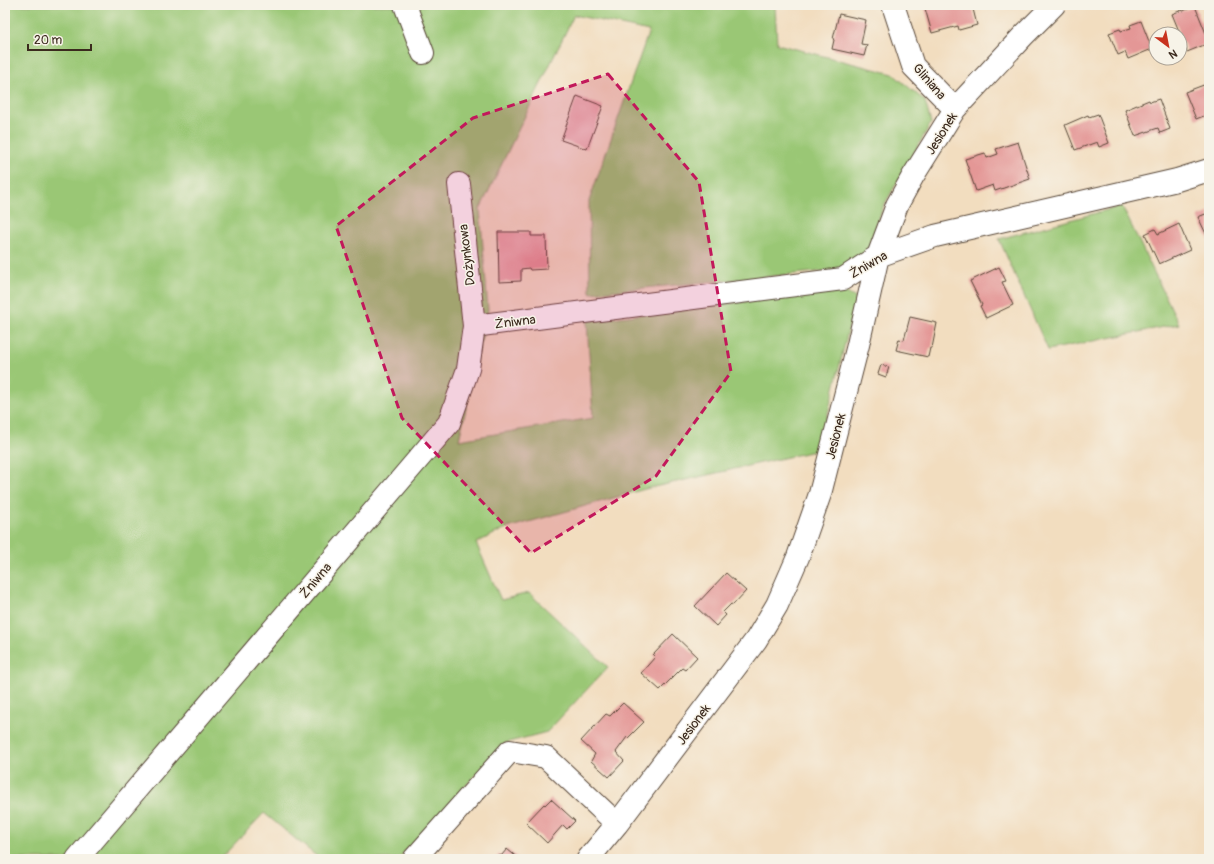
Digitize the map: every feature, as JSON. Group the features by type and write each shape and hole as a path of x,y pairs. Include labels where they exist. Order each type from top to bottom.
{"street":[{"path":"405,5 423,52"},
{"name":"Gliniana","path":"893,5 914,66 955,109"},
{"name":"Jesionek","path":"588,859 617,824 756,640 777,605 798,557 820,494 858,344 878,256 897,205 913,176 955,109 1054,5"},
{"name":"Żniwna","path":"77,859 449,423 468,370 474,326 843,279 878,256 935,236 1177,180 1209,170"},
{"name":"Dożynkowa","path":"459,184 474,326"},
{"path":"414,859 510,752 546,757 617,824"}],"highlighted area":[{"path":"608,74 699,182 731,372 656,476 531,553 402,418 336,226 473,118"}],"green space":[{"path":"5,5 775,5 777,44 893,74 925,101 931,123 883,207 867,253 837,270 590,293 589,201 649,31 574,15 480,209 488,310 459,440 593,418 587,321 841,290 856,298 819,450 645,489 504,529 476,543 501,600 529,593 608,667 547,732 505,743 398,859 320,859 264,813 220,859 5,859"},
{"path":"1122,206 1179,324 1048,350 999,239"}],"building":[{"path":"924,5 972,5 977,25 959,30 958,26 932,33"},
{"path":"1195,6 1207,36 1209,37 1209,43 1188,52 1188,26 1177,26 1172,14 1182,10 1183,11"},
{"path":"839,14 866,20 861,44 867,45 864,56 832,49"},
{"path":"1141,21 1148,39 1148,51 1128,59 1125,52 1118,55 1109,33 1120,29 1121,31 1131,28 1130,25"},
{"path":"1209,83 1209,114 1196,119 1185,92"},
{"path":"577,96 603,106 587,149 561,140"},
{"path":"1159,99 1170,129 1160,133 1158,128 1135,136 1125,110 1149,100 1150,102"},
{"path":"1098,114 1109,143 1099,147 1097,142 1075,150 1065,125 1088,115 1089,117"},
{"path":"1018,142 1030,179 995,191 993,185 976,191 965,159 985,153 987,158 998,154 996,149"},
{"path":"1208,213 1209,214 1209,240 1198,217"},
{"path":"1179,224 1190,250 1159,264 1145,234 1155,229 1158,234"},
{"path":"498,232 531,232 531,236 546,236 547,269 521,269 521,281 499,282"},
{"path":"999,267 1006,281 1002,282 1013,305 986,318 980,306 982,305 970,281"},
{"path":"910,317 937,323 932,348 930,348 928,357 896,350 899,339 904,340"},
{"path":"881,365 889,367 886,377 878,374"},
{"path":"726,573 746,591 733,605 731,604 723,612 726,615 716,626 695,606"},
{"path":"673,634 697,657 685,670 682,668 660,690 641,673 655,657 653,655"},
{"path":"623,703 644,722 628,738 627,737 616,752 624,761 609,777 591,761 595,754 581,741 606,714 610,716"},
{"path":"551,799 575,821 567,829 563,825 547,843 526,823 544,804 545,805"},
{"path":"507,849 519,859 495,859 499,854 501,856"}]}
